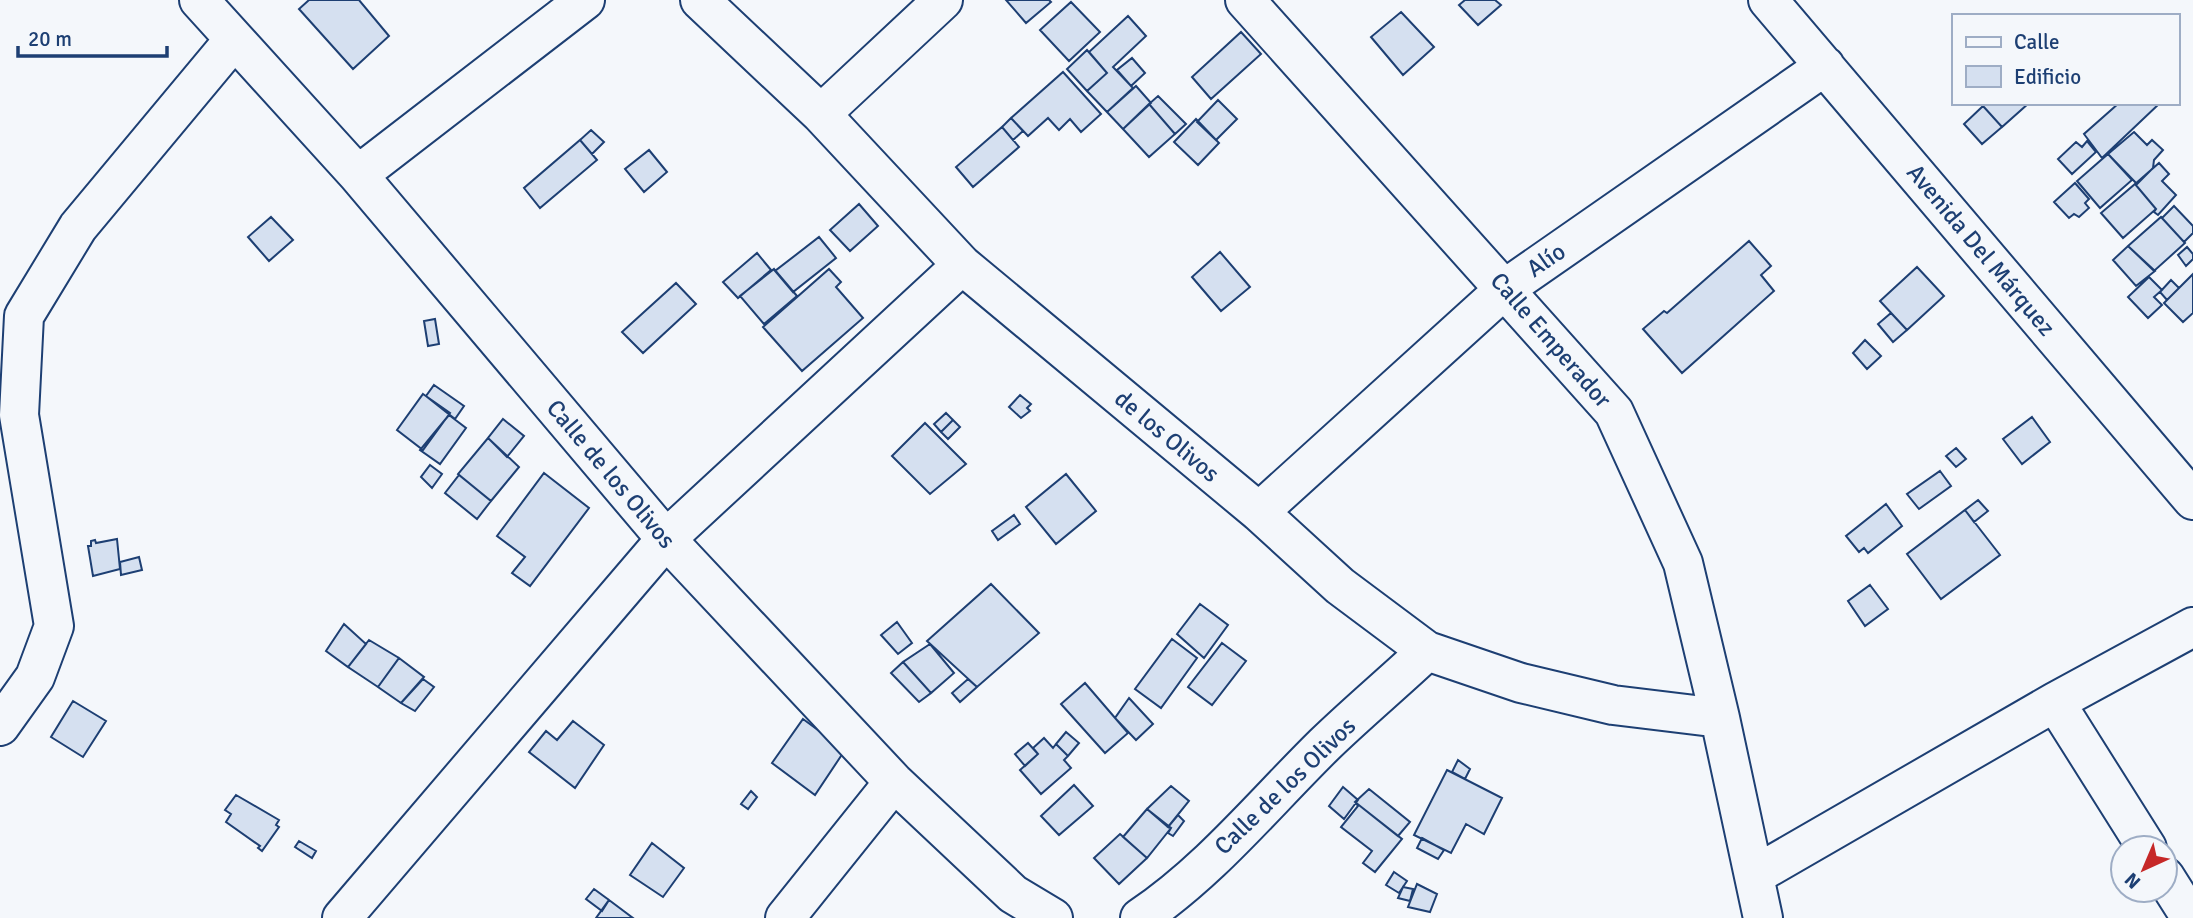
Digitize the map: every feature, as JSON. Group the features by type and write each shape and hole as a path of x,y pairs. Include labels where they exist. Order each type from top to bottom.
{"street":[{"name":"Calle de los Olivos","path":"199,0 358,175 666,539 894,782 1013,894 1053,918"},
{"path":"358,175 585,0"},
{"name":"de los Olivos","path":"700,0 821,114 962,265 1259,512 1340,586 1427,651 1521,683 1613,705 1720,718"},
{"path":"821,114 943,0"},
{"name":"Calle Emperador","path":"1245,0 1506,288 1614,412 1683,563 1763,918"},
{"name":"Avenida Del Márquez","path":"1768,0 2193,500"},
{"path":"0,726 35,677 54,626 19,415 24,316 78,227 233,40"},
{"name":"Alío","path":"1259,512 1506,288 1825,66"},
{"path":"342,918 666,539 962,265"},
{"path":"1755,876 2055,702 2193,626"},
{"name":"Calle de los Olivos","path":"1140,918 1161,904 1244,828 1324,745 1427,651"},
{"path":"2055,702 2138,834"},
{"path":"785,918 894,782"},
{"path":"2179,899 2191,918"}],"building":[{"path":"309,0 359,0 389,36 353,69 299,9"},
{"path":"1006,0 1049,0 1051,2 1026,23"},
{"path":"1465,0 1495,0 1501,5 1478,25 1459,5"},
{"path":"1071,2 1100,32 1069,61 1040,30"},
{"path":"1401,12 1434,47 1403,75 1371,37"},
{"path":"1128,16 1146,36 1113,67 1133,88 1107,112 1087,91 1107,73 1089,52"},
{"path":"1241,32 1261,54 1211,99 1192,77"},
{"path":"1087,50 1107,73 1087,91 1067,69"},
{"path":"1132,58 1145,73 1131,86 1117,70"},
{"path":"1063,72 1101,114 1081,132 1070,119 1059,130 1048,118 1028,136 1011,118"},
{"path":"1136,86 1151,103 1123,129 1107,112"},
{"path":"1158,96 1186,124 1175,134 1149,104"},
{"path":"1218,100 1237,119 1216,140 1197,122"},
{"path":"1149,104 1175,134 1149,157 1123,129"},
{"path":"1984,105 2027,105 2002,127"},
{"path":"2117,105 2158,105 2102,158 2084,134"},
{"path":"1983,106 2002,127 1982,144 1964,124"},
{"path":"1011,118 1023,131 1013,140 1002,127"},
{"path":"1196,119 1219,143 1198,165 1174,142"},
{"path":"1002,127 1019,147 973,187 956,167"},
{"path":"591,130 604,142 592,154 580,140"},
{"path":"2134,132 2147,145 2152,140 2163,150 2154,160 2153,168 2137,184 2108,154"},
{"path":"580,140 597,160 540,208 524,188"},
{"path":"2087,141 2096,152 2072,174 2058,159 2076,142 2082,147"},
{"path":"649,150 667,172 644,192 625,169"},
{"path":"2108,154 2132,180 2100,208 2077,181"},
{"path":"2159,163 2169,174 2162,181 2176,195 2158,215 2135,184"},
{"path":"2075,183 2089,199 2085,203 2089,208 2079,217 2074,214 2069,218 2054,202"},
{"path":"2135,184 2156,209 2123,238 2101,213"},
{"path":"859,204 878,226 850,251 830,230"},
{"path":"2174,206 2193,226 2193,233 2184,242 2162,218"},
{"path":"271,217 293,240 269,261 248,237"},
{"path":"2161,217 2185,243 2154,271 2128,246"},
{"path":"819,237 836,258 793,292 775,271"},
{"path":"1749,241 1771,266 1761,275 1774,291 1682,373 1643,329 1664,311 1667,313"},
{"path":"2128,246 2155,271 2136,286 2113,260"},
{"path":"2187,247 2193,254 2193,259 2186,266 2178,255"},
{"path":"1220,252 1250,287 1221,311 1192,277"},
{"path":"757,253 771,270 738,298 723,282"},
{"path":"1917,267 1944,296 1907,330 1880,301"},
{"path":"774,269 797,296 764,324 740,296"},
{"path":"829,269 841,282 836,287 863,318 802,371 763,327"},
{"path":"2193,274 2193,313 2183,322 2164,303"},
{"path":"2149,277 2162,290 2154,297 2162,305 2148,318 2128,297"},
{"path":"2171,280 2179,288 2167,300 2160,292"},
{"path":"676,283 696,304 643,353 622,332"},
{"path":"1891,313 1907,330 1893,342 1878,324"},
{"path":"435,319 439,344 428,346 424,321"},
{"path":"1865,340 1881,356 1867,369 1853,353"},
{"path":"434,385 464,406 455,419 426,396"},
{"path":"423,394 450,413 423,450 397,430"},
{"path":"1020,395 1031,404 1027,408 1030,411 1021,418 1009,407"},
{"path":"946,413 953,420 941,432 934,424"},
{"path":"449,415 466,428 440,464 420,450"},
{"path":"2032,417 2050,442 2022,464 2003,439"},
{"path":"503,419 524,436 507,457 488,438"},
{"path":"953,420 960,427 948,439 941,432"},
{"path":"925,423 966,464 930,494 892,456"},
{"path":"488,438 519,467 491,501 458,474"},
{"path":"1956,448 1966,459 1956,467 1946,456"},
{"path":"430,465 442,474 432,488 421,477"},
{"path":"1940,471 1951,486 1919,509 1907,494"},
{"path":"544,473 589,508 530,586 512,573 525,557 497,536"},
{"path":"1066,474 1096,511 1056,544 1026,507"},
{"path":"459,475 491,501 477,519 445,493"},
{"path":"1978,500 1988,511 1974,522 1965,510"},
{"path":"1886,504 1902,526 1868,553 1864,548 1859,552 1846,536"},
{"path":"1965,510 2000,555 1941,599 1907,554"},
{"path":"1014,515 1020,524 998,540 992,531"},
{"path":"117,539 120,569 93,576 88,546 91,546 91,541 95,540 96,543"},
{"path":"139,557 142,570 121,575 120,562"},
{"path":"991,584 1039,633 977,687 927,641"},
{"path":"1870,585 1888,609 1865,626 1848,601"},
{"path":"1200,604 1228,625 1204,658 1177,634"},
{"path":"897,622 912,643 898,654 881,635"},
{"path":"344,624 366,644 348,667 326,651"},
{"path":"1172,639 1197,658 1161,708 1135,689"},
{"path":"369,640 399,658 378,687 348,667"},
{"path":"1222,643 1246,661 1212,705 1188,687"},
{"path":"930,644 954,673 931,693 903,662"},
{"path":"399,658 424,677 401,703 378,687"},
{"path":"903,662 931,693 919,702 891,673"},
{"path":"423,679 434,687 415,711 401,703"},
{"path":"968,679 977,687 960,702 952,693"},
{"path":"1085,683 1128,733 1105,753 1061,704"},
{"path":"1129,698 1153,724 1136,740 1115,718"},
{"path":"73,701 106,721 83,757 51,737"},
{"path":"803,719 845,750 815,795 772,763"},
{"path":"573,721 604,745 575,788 529,752 546,731 557,740"},
{"path":"1066,732 1079,743 1068,756 1056,744"},
{"path":"1044,738 1053,748 1056,744 1068,756 1064,760 1071,768 1041,794 1020,770 1038,754 1033,748"},
{"path":"1028,743 1038,754 1025,766 1015,754"},
{"path":"1458,760 1470,769 1465,779 1452,772"},
{"path":"1447,770 1502,798 1484,834 1466,824 1451,853 1414,835"},
{"path":"1074,785 1093,806 1059,835 1041,816"},
{"path":"1171,786 1189,801 1168,827 1147,809"},
{"path":"1343,787 1358,800 1344,819 1329,806"},
{"path":"1369,789 1410,822 1398,836 1355,802"},
{"path":"751,791 757,797 748,809 741,804"},
{"path":"236,795 279,820 276,825 279,827 262,851 258,848 260,846 226,822 231,814 225,810"},
{"path":"1355,802 1402,839 1375,872 1363,863 1372,851 1341,827 1358,806"},
{"path":"1147,809 1171,828 1147,858 1123,837"},
{"path":"1178,815 1184,821 1173,836 1168,833 1171,828 1168,827"},
{"path":"1120,834 1147,858 1119,884 1094,858"},
{"path":"1422,838 1444,850 1438,859 1417,848"},
{"path":"299,841 316,851 312,858 295,847"},
{"path":"652,843 684,868 663,897 630,875"},
{"path":"1394,872 1407,881 1399,893 1386,885"},
{"path":"1417,884 1437,894 1430,912 1408,907"},
{"path":"1403,887 1413,889 1410,901 1398,898"},
{"path":"594,889 609,900 602,911 586,899"},
{"path":"609,900 633,918 596,918"}]}
